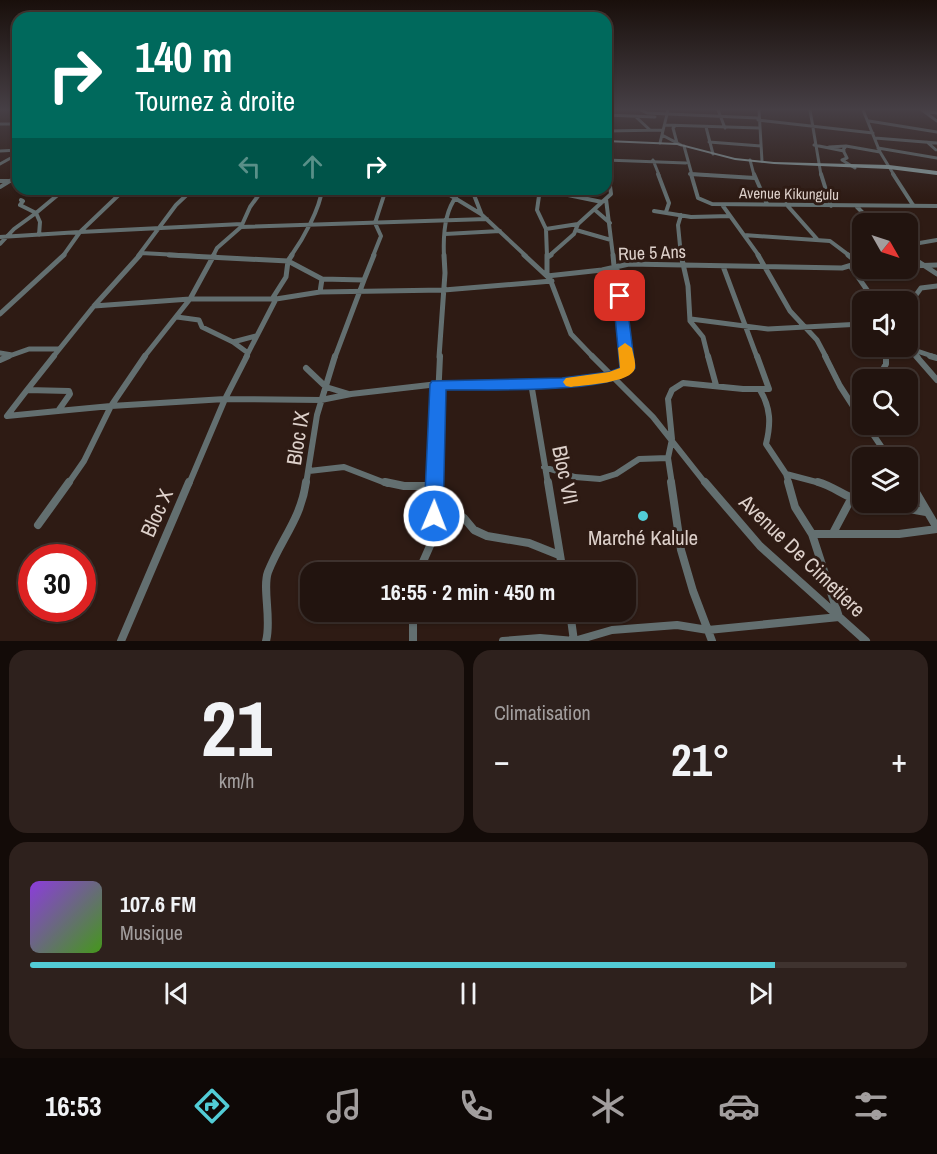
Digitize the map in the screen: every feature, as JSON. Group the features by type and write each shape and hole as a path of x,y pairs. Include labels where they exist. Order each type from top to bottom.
{"street":[{"path":"672,140 681,146"},
{"name":"Avenue Kikungulu","path":"678,140 698,192 698,198 712,204 723,206 767,204 857,207 937,206"},
{"path":"760,140 762,161"},
{"path":"813,140 826,184 828,202 833,206"},
{"path":"876,140 889,168 913,205"},
{"path":"900,140 937,143"},
{"path":"713,153 710,142 761,146"},
{"path":"927,142 936,150"},
{"path":"612,143 660,143 750,160 937,173"},
{"path":"814,145 844,151 848,157 842,160 855,168"},
{"path":"829,147 846,146 937,158"},
{"path":"844,151 846,146"},
{"path":"612,160 686,163"},
{"path":"654,160 669,203 666,212"},
{"path":"750,160 755,178 767,204"},
{"path":"690,174 755,178"},
{"path":"0,187 12,179"},
{"path":"0,181 12,182"},
{"path":"0,244 3,237 59,195"},
{"path":"0,314 67,252 80,232 118,195"},
{"path":"3,417 94,306 141,253 176,205 187,195"},
{"path":"38,525 84,461 111,406 190,299 204,276 210,258 217,248 241,226 259,195"},
{"name":"Bloc X","path":"121,641 225,399 286,277 288,261 306,235 321,195"},
{"name":"Bloc IX","path":"266,641 269,630 267,574 303,504 316,415 342,333 381,236 375,223 382,195"},
{"path":"452,195 487,219 552,281"},
{"path":"474,195 481,214"},
{"path":"538,195 536,199 539,222 546,229 547,276"},
{"path":"572,195 604,201"},
{"path":"547,257 609,195"},
{"path":"423,562 433,539 445,263 442,240 451,202 456,197"},
{"path":"21,200 20,205 36,213 40,222 39,235"},
{"path":"3,417 111,406 225,399 321,400 351,394 438,384 562,383 611,376 625,371 627,368 622,304 615,276 616,266 610,223 604,201"},
{"path":"786,204 808,226 817,239"},
{"path":"723,206 767,267 784,302 807,326 824,351 852,406"},
{"path":"928,206 937,212"},
{"path":"857,207 863,213"},
{"path":"595,210 610,223"},
{"path":"654,211 681,215 730,216"},
{"path":"681,215 677,237 684,265 691,323 703,337 716,385"},
{"path":"3,237 160,228 308,226 487,219"},
{"path":"546,229 579,224"},
{"path":"576,230 611,240"},
{"path":"445,234 500,231"},
{"path":"744,235 817,239 835,243 852,256"},
{"path":"918,243 937,240"},
{"path":"141,253 288,261 322,279 364,280"},
{"path":"918,261 937,274"},
{"name":"Rue 5 Ans","path":"547,276 629,264 851,267"},
{"path":"918,265 937,266"},
{"path":"712,641 693,591 681,550 668,458 672,439 668,399 672,390 683,383 760,390 769,388 723,266"},
{"path":"851,267 868,291"},
{"path":"320,292 322,279"},
{"path":"94,306 190,299 274,299 320,292 444,290 552,281"},
{"name":"Avenue De Cimetiere","path":"552,281 571,334 638,401 672,439 731,515 760,546 866,641"},
{"path":"916,291 919,288 937,285"},
{"path":"0,309 8,309"},
{"path":"177,317 199,320 202,327 248,352"},
{"path":"691,319 768,329 852,324"},
{"path":"233,342 257,336"},
{"path":"0,360 29,349 58,349"},
{"path":"918,351 937,358"},
{"path":"0,353 12,355"},
{"path":"917,357 937,380"},
{"path":"306,368 326,387 351,394"},
{"name":"Bloc VII","path":"531,383 544,467 550,486 561,562"},
{"path":"27,390 69,391 70,394 58,411"},
{"path":"503,641 540,638 574,641 612,630 644,627 677,626 708,630 839,617 812,534 795,507 786,474 766,444 771,422 765,399 760,390"},
{"path":"544,467 570,476 592,479 608,477 638,460 668,458"},
{"path":"309,471 334,466 344,467 389,483 404,486 435,486"},
{"path":"786,474 833,486 851,499 833,533"},
{"path":"434,497 464,518 474,530 488,536 529,543 559,555"},
{"path":"812,534 899,534 937,528 918,497"},
{"path":"918,511 926,512"},
{"path":"413,622 413,641"},
{"path":"571,622 574,641"}],"slow traffic":[{"path":"571,382 611,376 625,371 627,369 625,348"}],"place":[{"name":"Marché Kalule","path":"643,516"}],"route":[{"path":"434,516 434,440 438,384 562,383 611,376 625,371 627,368 620,296"}]}
